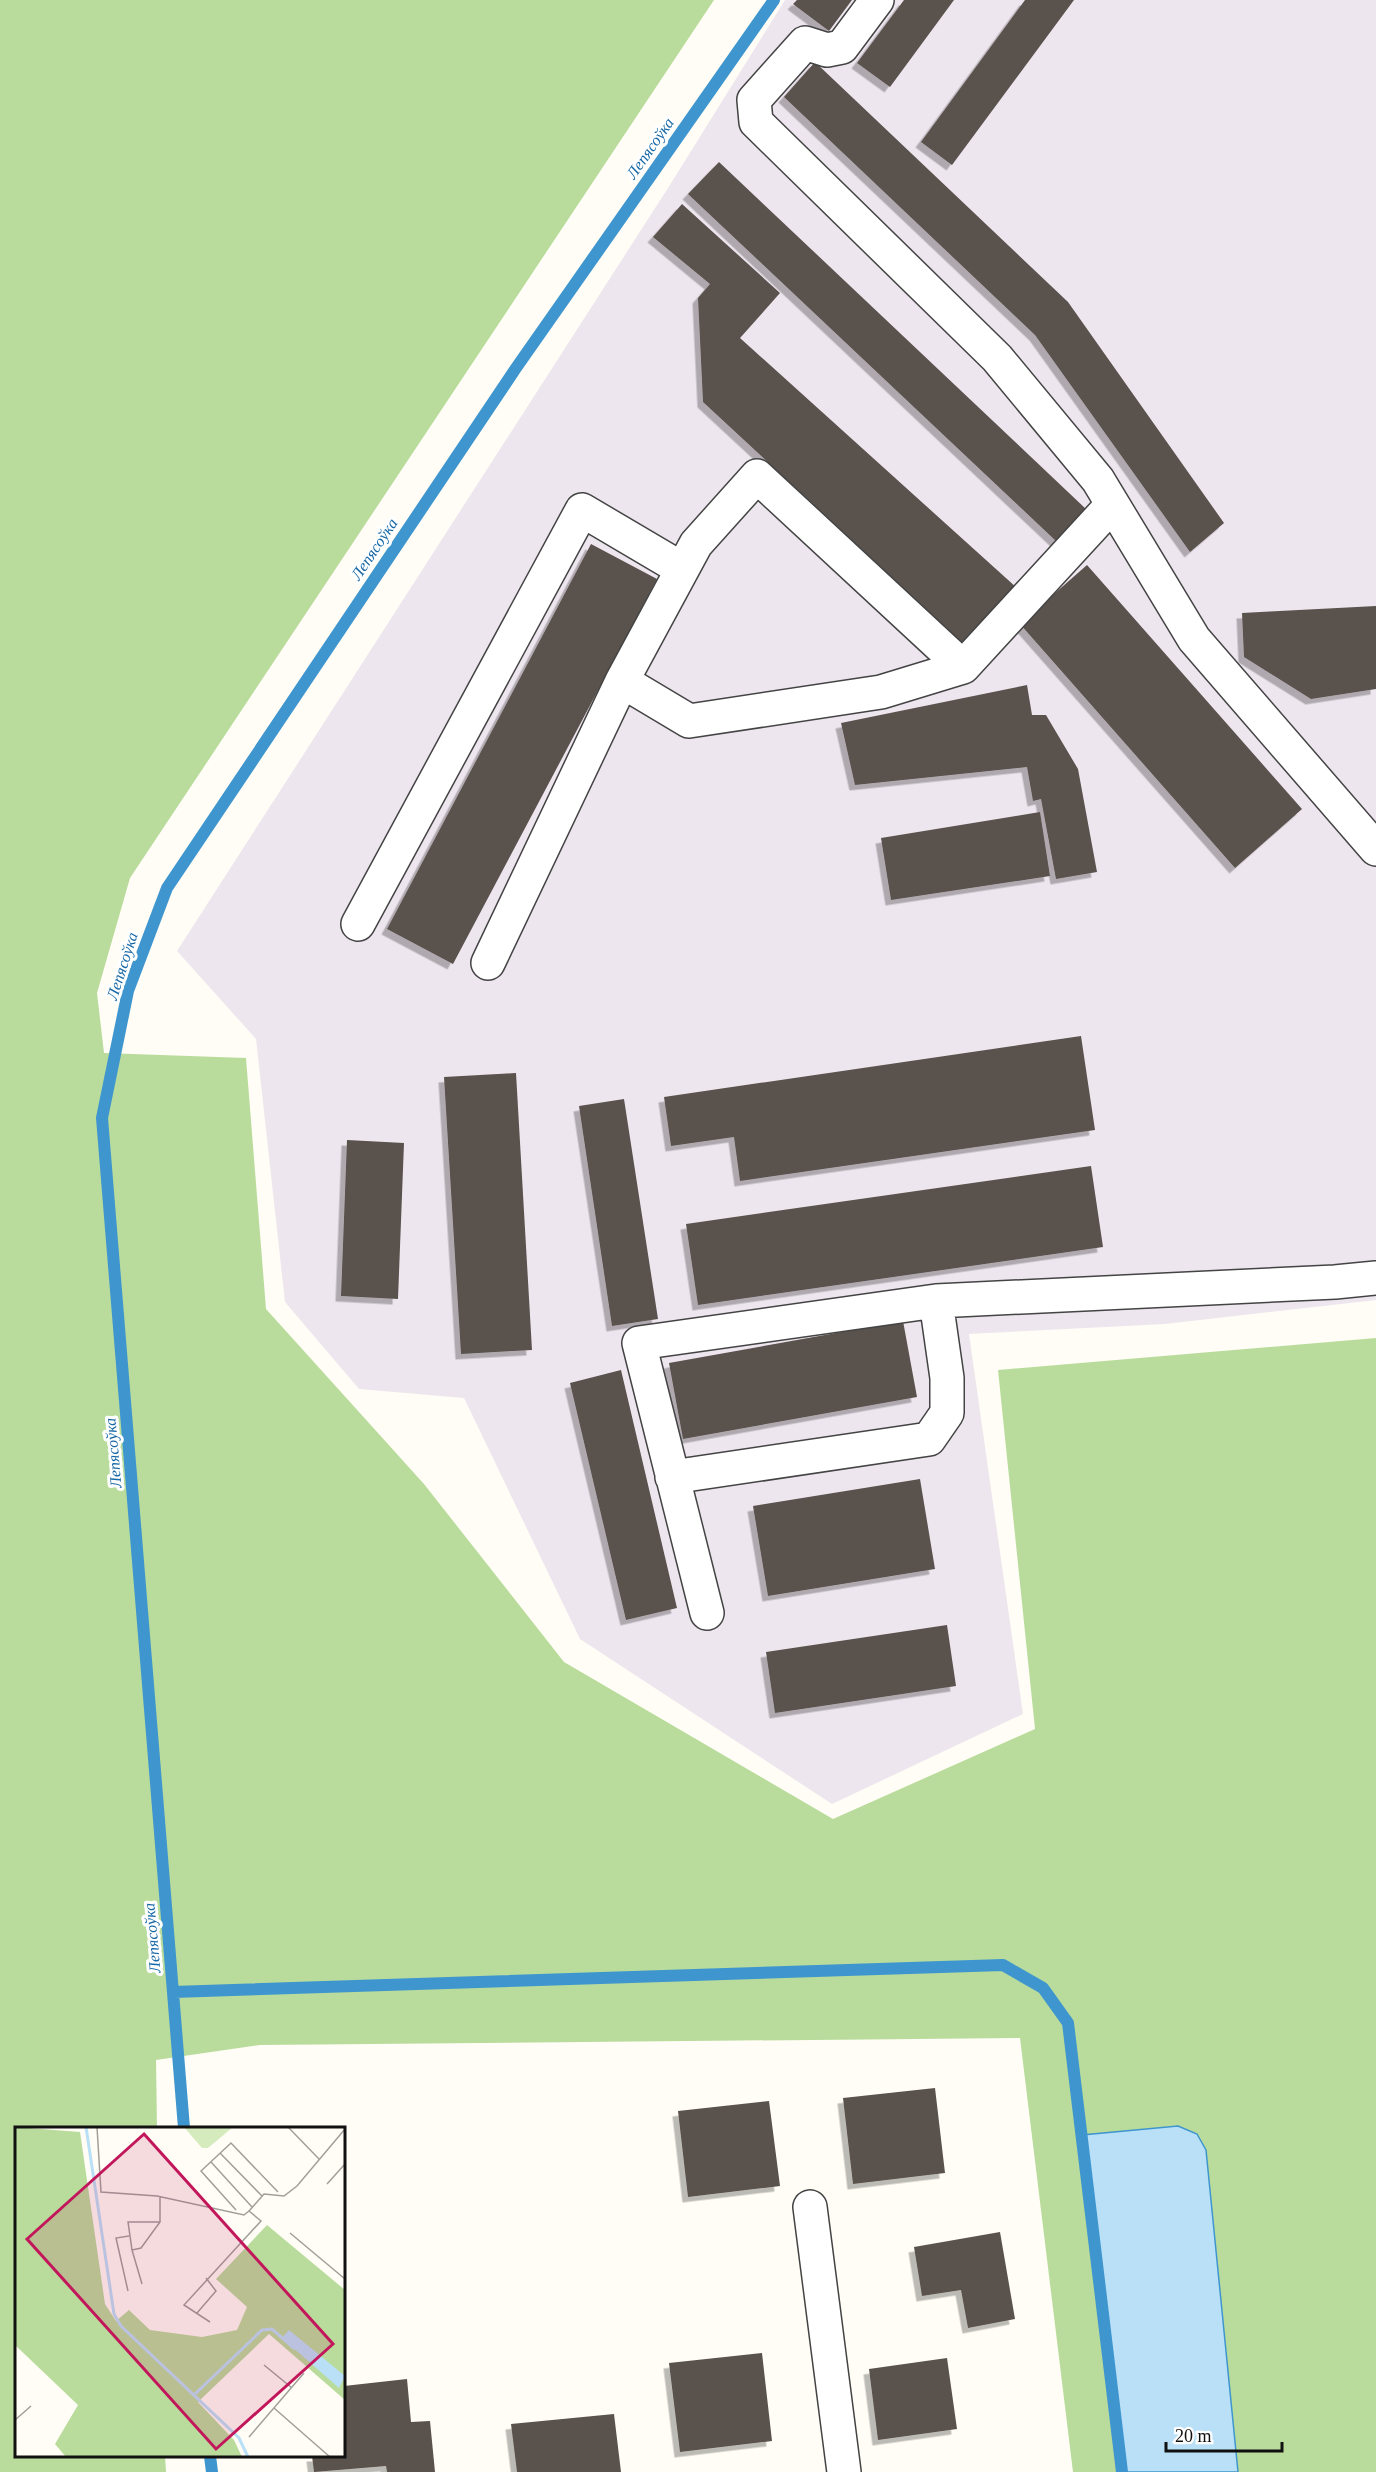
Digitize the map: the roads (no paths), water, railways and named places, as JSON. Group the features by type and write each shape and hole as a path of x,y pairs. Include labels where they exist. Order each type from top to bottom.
{"lane":[{"path":"877,0 842,46 827,50 806,43 754,100 756,122 997,358 1098,480 1194,639 1376,849"},
{"path":"488,963 622,681 682,569 696,544 757,476 963,667"},
{"path":"622,681 689,721 881,692 963,667 1112,505"},
{"path":"358,924 582,510 682,569"},
{"path":"706,1613 639,1343 936,1301 1335,1282 1376,1278"},
{"path":"672,1477 929,1439 947,1413 947,1378 936,1301"},
{"path":"810,2207 844,2472"}],"water":[{"path":"1178,2126 1197,2134 1206,2150 1238,2472 1122,2472 1082,2135"}],"waterway":[{"name":"Лепясоўка","path":"184,2127 102,1118 128,991 167,888 516,368 774,0"},
{"path":"173,1992 1003,1965 1043,1988 1068,2023 1122,2472"},
{"name":"Лепясоўка","path":"210,2457 212,2472"}]}
